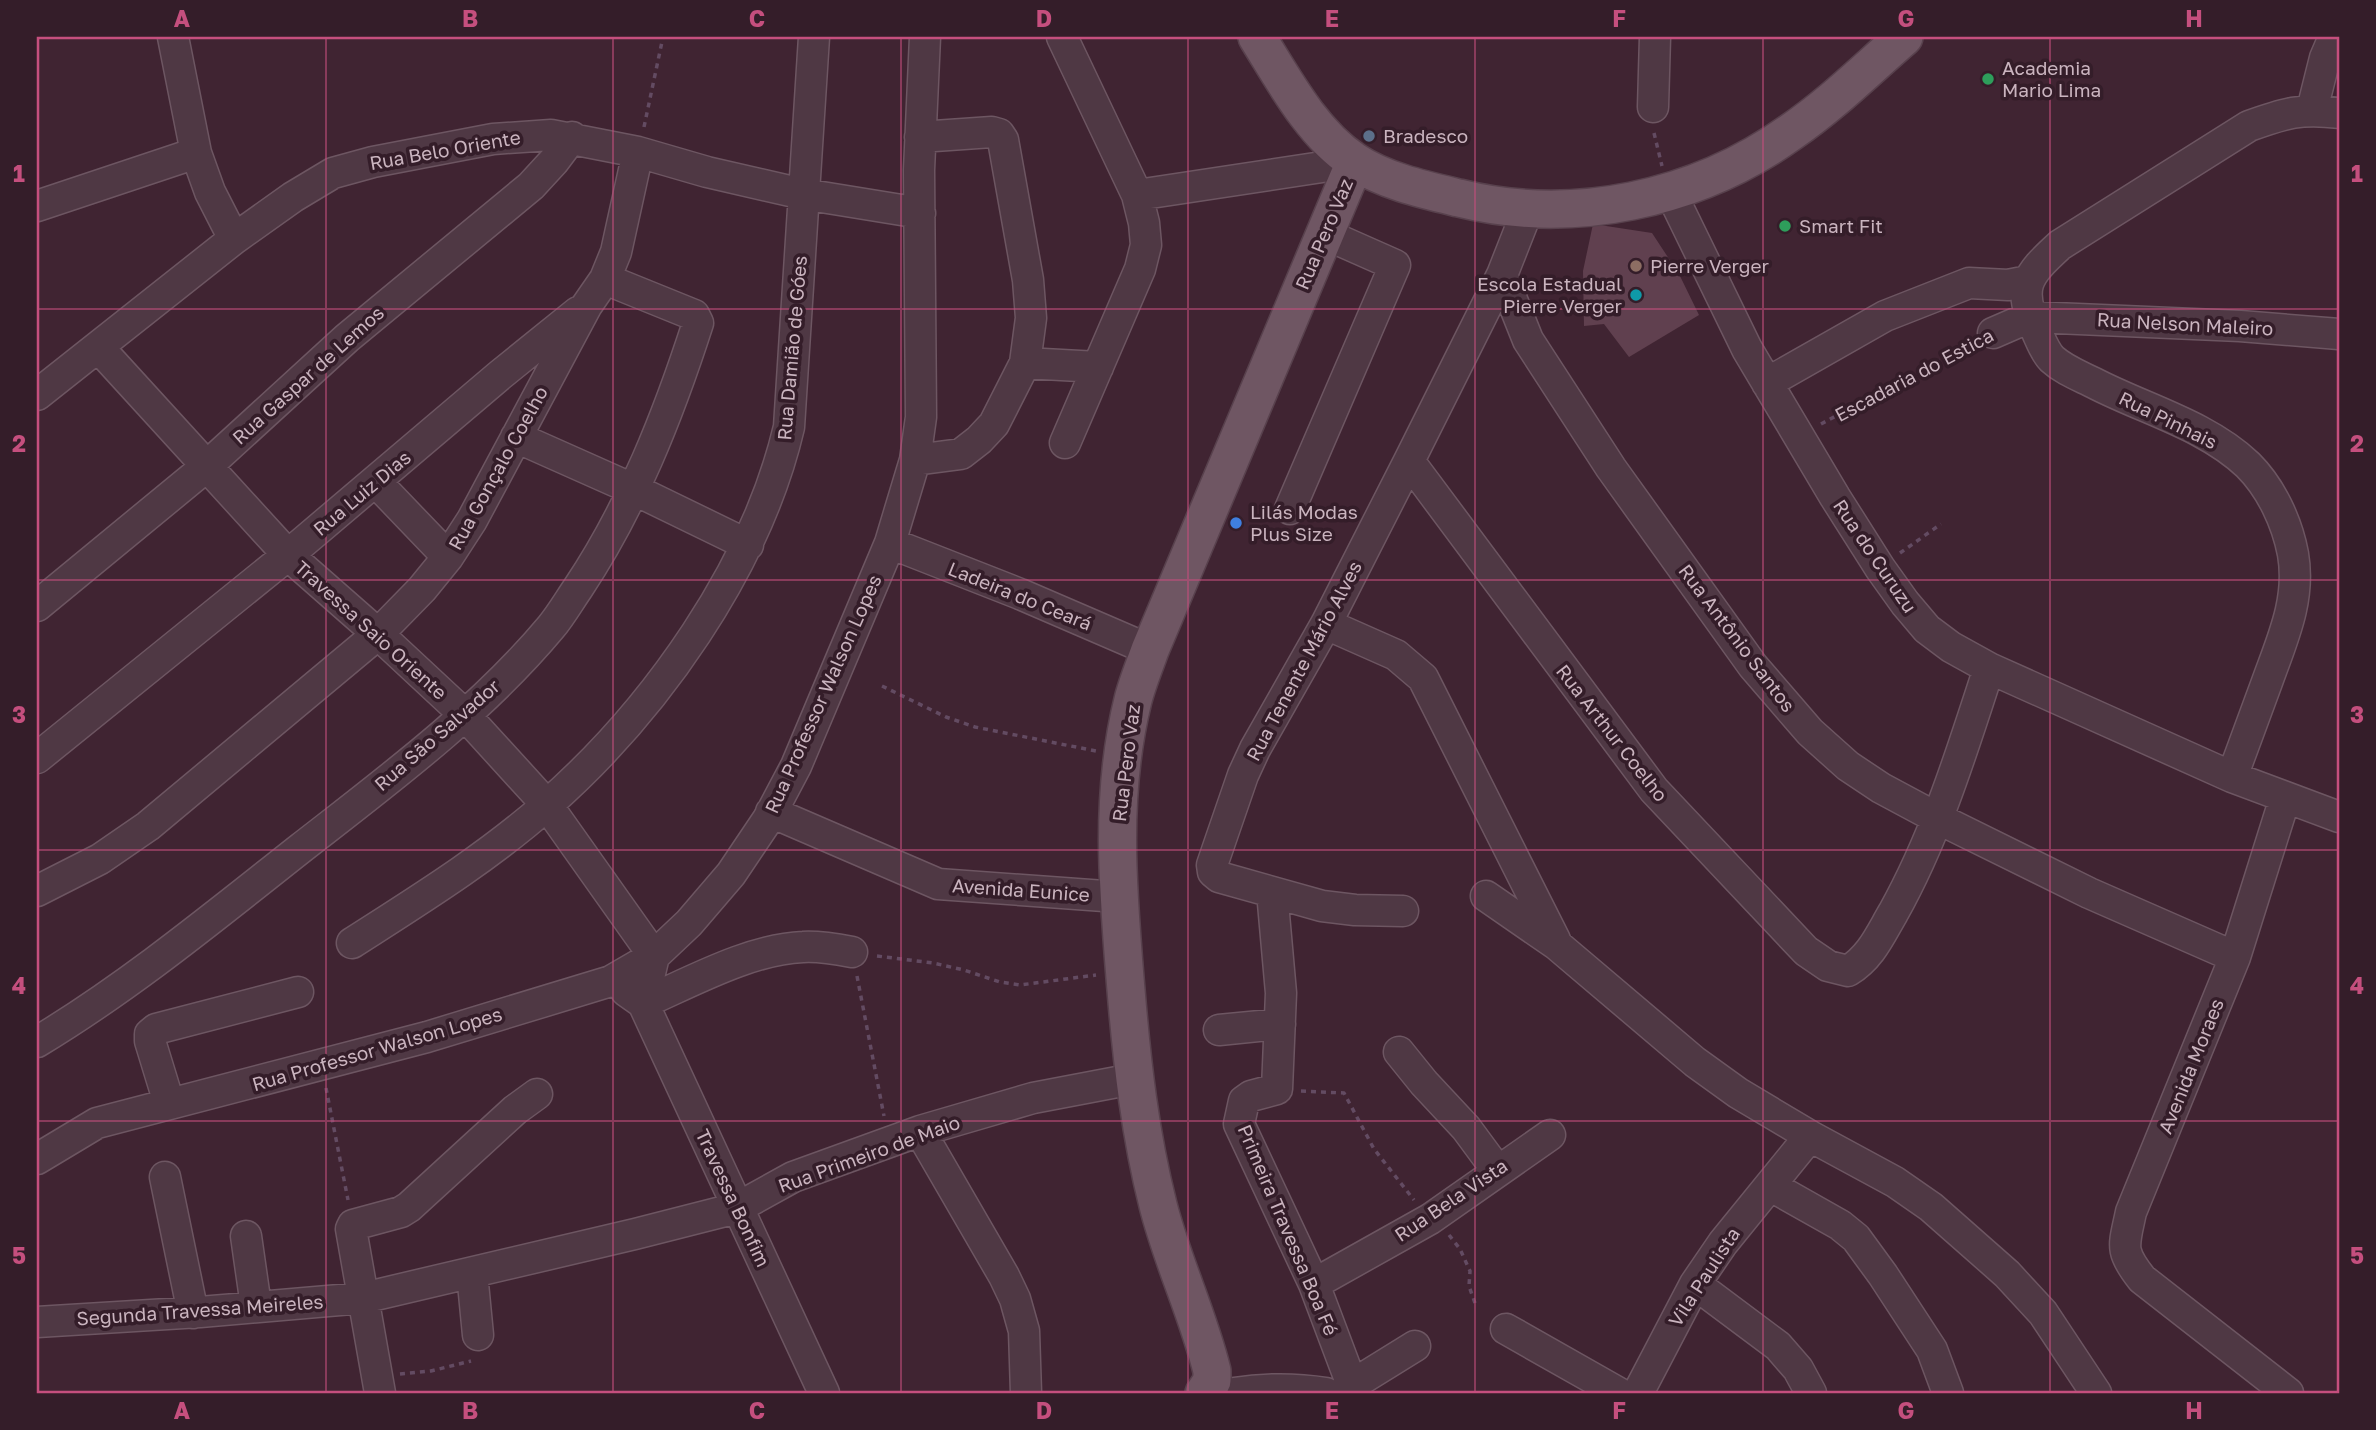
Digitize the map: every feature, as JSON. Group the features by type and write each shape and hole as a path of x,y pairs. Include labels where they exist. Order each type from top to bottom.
{"main road":[{"path":"1258,37 1295,97 1315,123 1333,144 1355,162 1384,176 1442,194 1489,206 1528,209 1618,204 1670,191 1716,175 1755,155 1821,111 1905,37"},
{"name":"Rua Pero Vaz","path":"1204,1393 1212,1381 1212,1371 1158,1208 1133,1079 1118,897 1117,819 1124,757 1133,700 1150,650 1355,162"}],"street":[{"path":"173,37 196,153 210,192 234,239"},
{"name":"Rua Damião de Góes","path":"352,943 456,876 547,806 615,737 651,695 688,644 748,545 780,464 789,427 814,37"},
{"name":"Rua Professor Walson Lopes","path":"37,1159 97,1123 428,1037 611,981 654,956 689,923 731,874 771,812 796,766 890,543 915,460 922,417 920,137 925,37"},
{"path":"1062,37 1137,195 1146,245 1140,269 1065,443"},
{"path":"1653,107 1655,37"},
{"path":"1767,383 1885,316 1969,283 2018,283 2060,246 2249,126 2283,113 2326,112 2325,58 2334,37"},
{"path":"915,460 961,454 995,425 1025,363 1031,318 1028,280 1003,140 999,134 992,132 920,137"},
{"name":"Rua Belo Oriente","path":"37,395 234,239 293,197 333,173 373,162 493,139 531,135 572,137 803,194 920,213"},
{"name":"Rua Gaspar de Lemos","path":"37,606 207,466 347,338 531,186 572,137"},
{"name":"Rua Gonçalo Coelho","path":"37,891 100,859 148,826 378,634 422,589 448,557 471,520 587,305 606,279 623,225 638,152"},
{"path":"37,206 196,153"},
{"path":"1137,195 1355,162"},
{"name":"Rua do Curuzu","path":"1670,191 1736,327 1798,436 1905,603 1927,629 1951,647 1989,668 2232,777 2339,817"},
{"name":"Rua Tenente Mário Alves","path":"1272,892 1219,877 1213,872 1212,865 1229,813 1255,749 1326,624 1502,275 1528,209"},
{"path":"1290,509 1395,265 1325,234"},
{"name":"Rua Antônio Santos","path":"1502,275 1524,331 1547,373 1611,468 1754,666 1810,732 1847,766 1937,818 2089,893 2235,957"},
{"name":"Rua São Salvador","path":"37,1042 99,1001 259,882 391,778 514,667 552,626 614,531 635,490 698,323 694,315 606,279"},
{"name":"Rua Pinhais","path":"2018,283 2025,296 2030,317 2051,358 2122,398 2199,431 2248,466 2269,491 2283,521 2293,553 2296,586 2290,620 2232,777"},
{"name":"Rua Luiz Dias","path":"37,758 288,555 500,374 587,305"},
{"name":"Escadaria do Estica","path":"1993,332 2030,317"},
{"name":"Rua Nelson Maleiro","path":"2030,317 2239,326 2339,334"},
{"name":"Travessa Saio Oriente","path":"99,348 288,555 464,714 547,806 654,956"},
{"path":"1025,363 1098,367"},
{"path":"500,374 537,399"},
{"path":"516,437 635,490 748,545"},
{"name":"Rua Arthur Coelho","path":"1409,461 1654,790 1806,951 1828,966 1848,971 1871,951 1905,892 1937,818"},
{"path":"376,482 448,557"},
{"name":"Ladeira do Ceará","path":"890,543 1020,594 1150,650"},
{"path":"1326,624 1396,655 1423,678 1557,944"},
{"path":"1937,818 1989,668"},
{"name":"Avenida Moraes","path":"2285,798 2235,957 2131,1212 2124,1248 2128,1262 2142,1279 2288,1393"},
{"name":"Avenida Eunice","path":"771,812 938,884 1118,897"},
{"path":"1278,1089 1281,993 1272,892 1322,906 1403,911"},
{"path":"1486,896 1557,944 1695,1062 1738,1093 1895,1182 1931,1207 2007,1273 2043,1313 2096,1393"},
{"path":"643,1003 747,959 776,951 802,947 852,952"},
{"path":"643,1003 654,956"},
{"path":"611,981 643,1003"},
{"path":"169,1103 150,1034 156,1029 298,992"},
{"name":"Travessa Bonfim","path":"643,1003 824,1393"},
{"path":"1219,1030 1280,1024"},
{"path":"1399,1052 1423,1083 1466,1128 1497,1170"},
{"name":"Rua Primeiro de Maio","path":"363,1298 737,1208 793,1177 920,1131 1033,1098 1133,1079"},
{"name":"Primeira Travessa Boa Fé","path":"1278,1089 1251,1096 1244,1101 1239,1124 1314,1284 1344,1390"},
{"path":"378,1385 352,1227 409,1207 515,1110 537,1094"},
{"path":"920,1131 1015,1299 1024,1331 1026,1393"},
{"name":"Rua Bela Vista","path":"1314,1284 1430,1219 1550,1135"},
{"name":"Vila Paulista","path":"1638,1393 1695,1283 1723,1243 1810,1136"},
{"path":"165,1177 193,1312"},
{"path":"1771,1186 1840,1225 1856,1238 1932,1350 1948,1393"},
{"path":"246,1236 256,1306"},
{"path":"472,1273 479,1347"},
{"path":"1695,1283 1778,1346 1798,1369 1811,1393"},
{"name":"Segunda Travessa Meireles","path":"37,1322 363,1298"},
{"path":"1506,1329 1619,1393"},
{"path":"1234,1393 1262,1388 1344,1390 1415,1346"}],"path":[{"path":"638,152 663,37"},
{"path":"1653,107 1654,135 1670,191"},
{"name":"Escadaria do Estica","path":"1798,436 1993,332"},
{"path":"1891,560 1941,524"},
{"path":"882,686 946,717 975,727 1100,752"},
{"path":"889,1142 852,952 933,963 1020,985 1125,972"},
{"path":"321,1065 352,1227"},
{"path":"1278,1089 1344,1093"},
{"path":"378,1385 431,1371 479,1347"}],"building":[{"name":"Escola Estadual Pierre Verger","path":"1593,224 1652,233 1679,274 1699,315 1629,357 1604,324 1584,326 1583,271"}],"place":[{"name":"Academia Mario Lima","path":"1988,79"},
{"name":"Bradesco","path":"1369,136"},
{"name":"Smart Fit","path":"1785,226"},
{"name":"Pierre Verger","path":"1636,266"},
{"name":"Escola Estadual Pierre Verger","path":"1636,295"},
{"name":"Lilás Modas Plus Size","path":"1236,523"}]}
